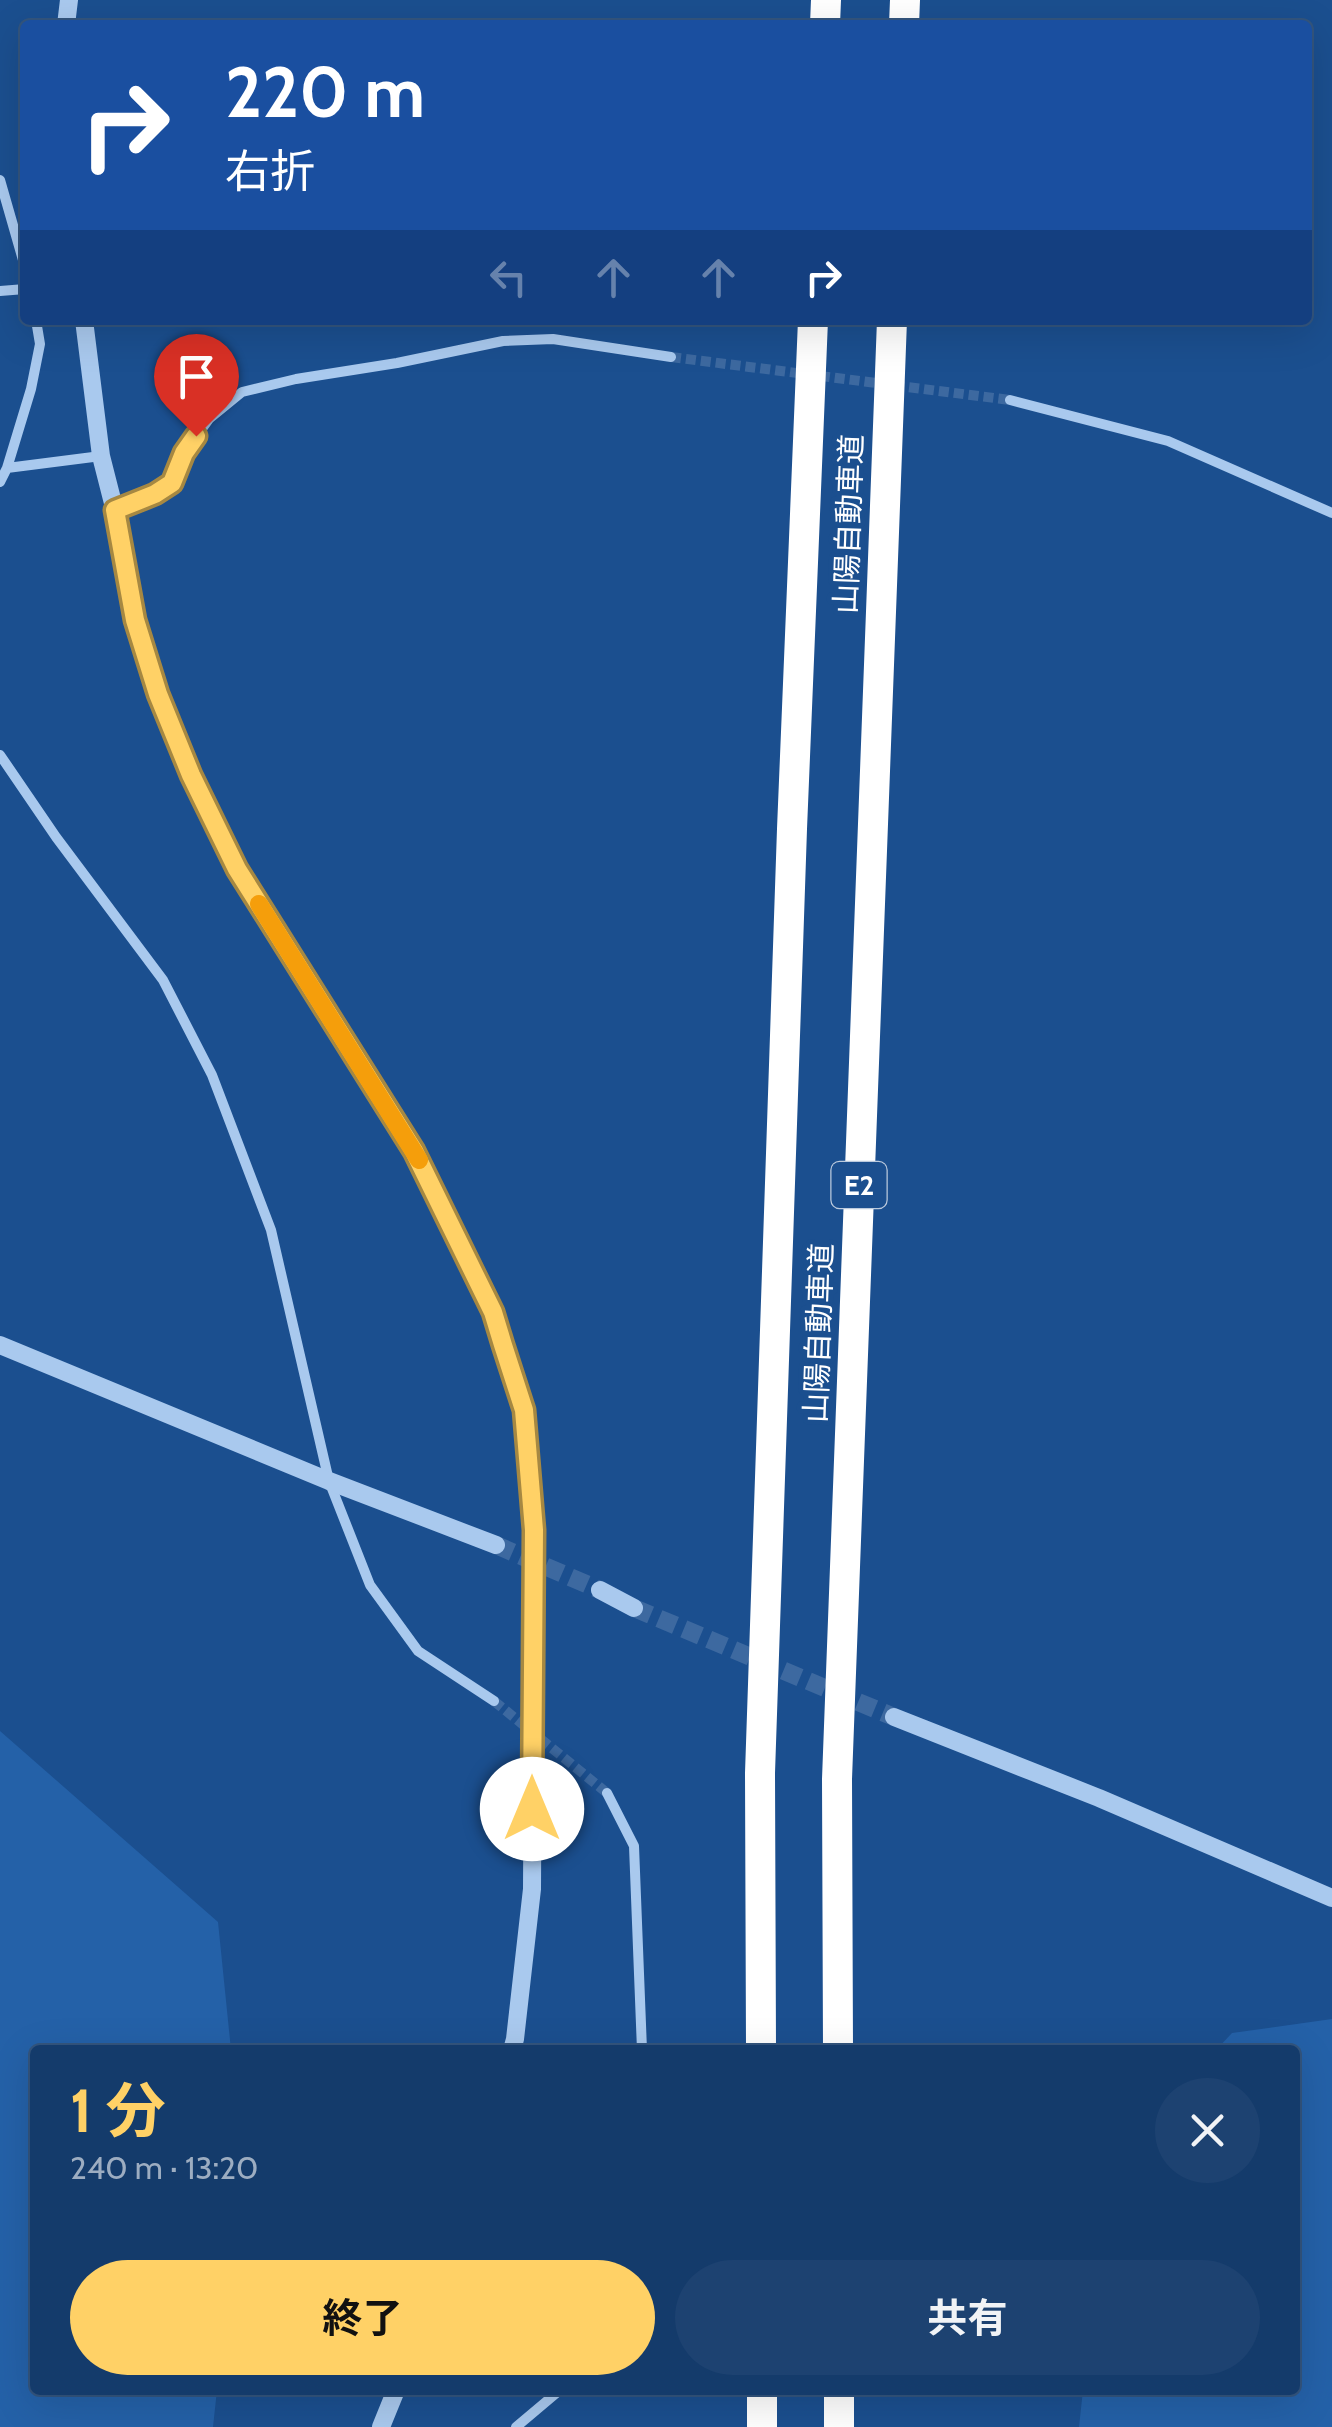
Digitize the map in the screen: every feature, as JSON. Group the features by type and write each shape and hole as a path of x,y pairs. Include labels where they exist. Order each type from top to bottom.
{"highway":[{"name":"山陽自動車道","path":"761,2045 760,1773 813,325"},
{"name":"山陽自動車道","path":"838,2045 838,1779 892,325"},
{"path":"762,2395 762,2427"},
{"path":"839,2395 839,2427"}],"street":[{"path":"0,180 20,250"},
{"path":"0,482 31,389 40,344 37,325"},
{"path":"85,325 101,456 135,620 158,694 191,775 237,869 414,1151 493,1312 524,1410 534,1530 532,1889 513,2045"},
{"path":"115,510 172,483 184,453 209,419 242,392 503,341 553,339 672,357"},
{"path":"1010,400 1168,441 1332,514"},
{"path":"7,468 101,456"},
{"path":"0,755 56,837 164,980 212,1075 270,1230 329,1480 370,1585 418,1651 494,1701"},
{"path":"0,1345 496,1545"},
{"path":"600,1590 634,1608"},
{"path":"894,1716 1332,1898"},
{"path":"608,1793 634,1846 642,2045"},
{"path":"381,2427 394,2395"},
{"path":"516,2427 554,2395"}],"shaded area":[{"path":"0,1731 218,1922 230,2045 30,2045 30,2395 216,2395 213,2427 0,2427"},
{"path":"1332,2019 1332,2427 1079,2427 1082,2395 1300,2395 1300,2045 1221,2045 1232,2033"}],"tunnel":[{"path":"671,357 1010,400"},
{"path":"496,1545 600,1590"},
{"path":"634,1608 894,1717"},
{"path":"494,1701 607,1793"}],"slow traffic":[{"path":"259,904 419,1160"}],"route":[{"path":"196,436 172,483 115,510 135,620 158,694 191,775 237,869 414,1151 493,1312 524,1410 534,1530 532,1809"}]}
